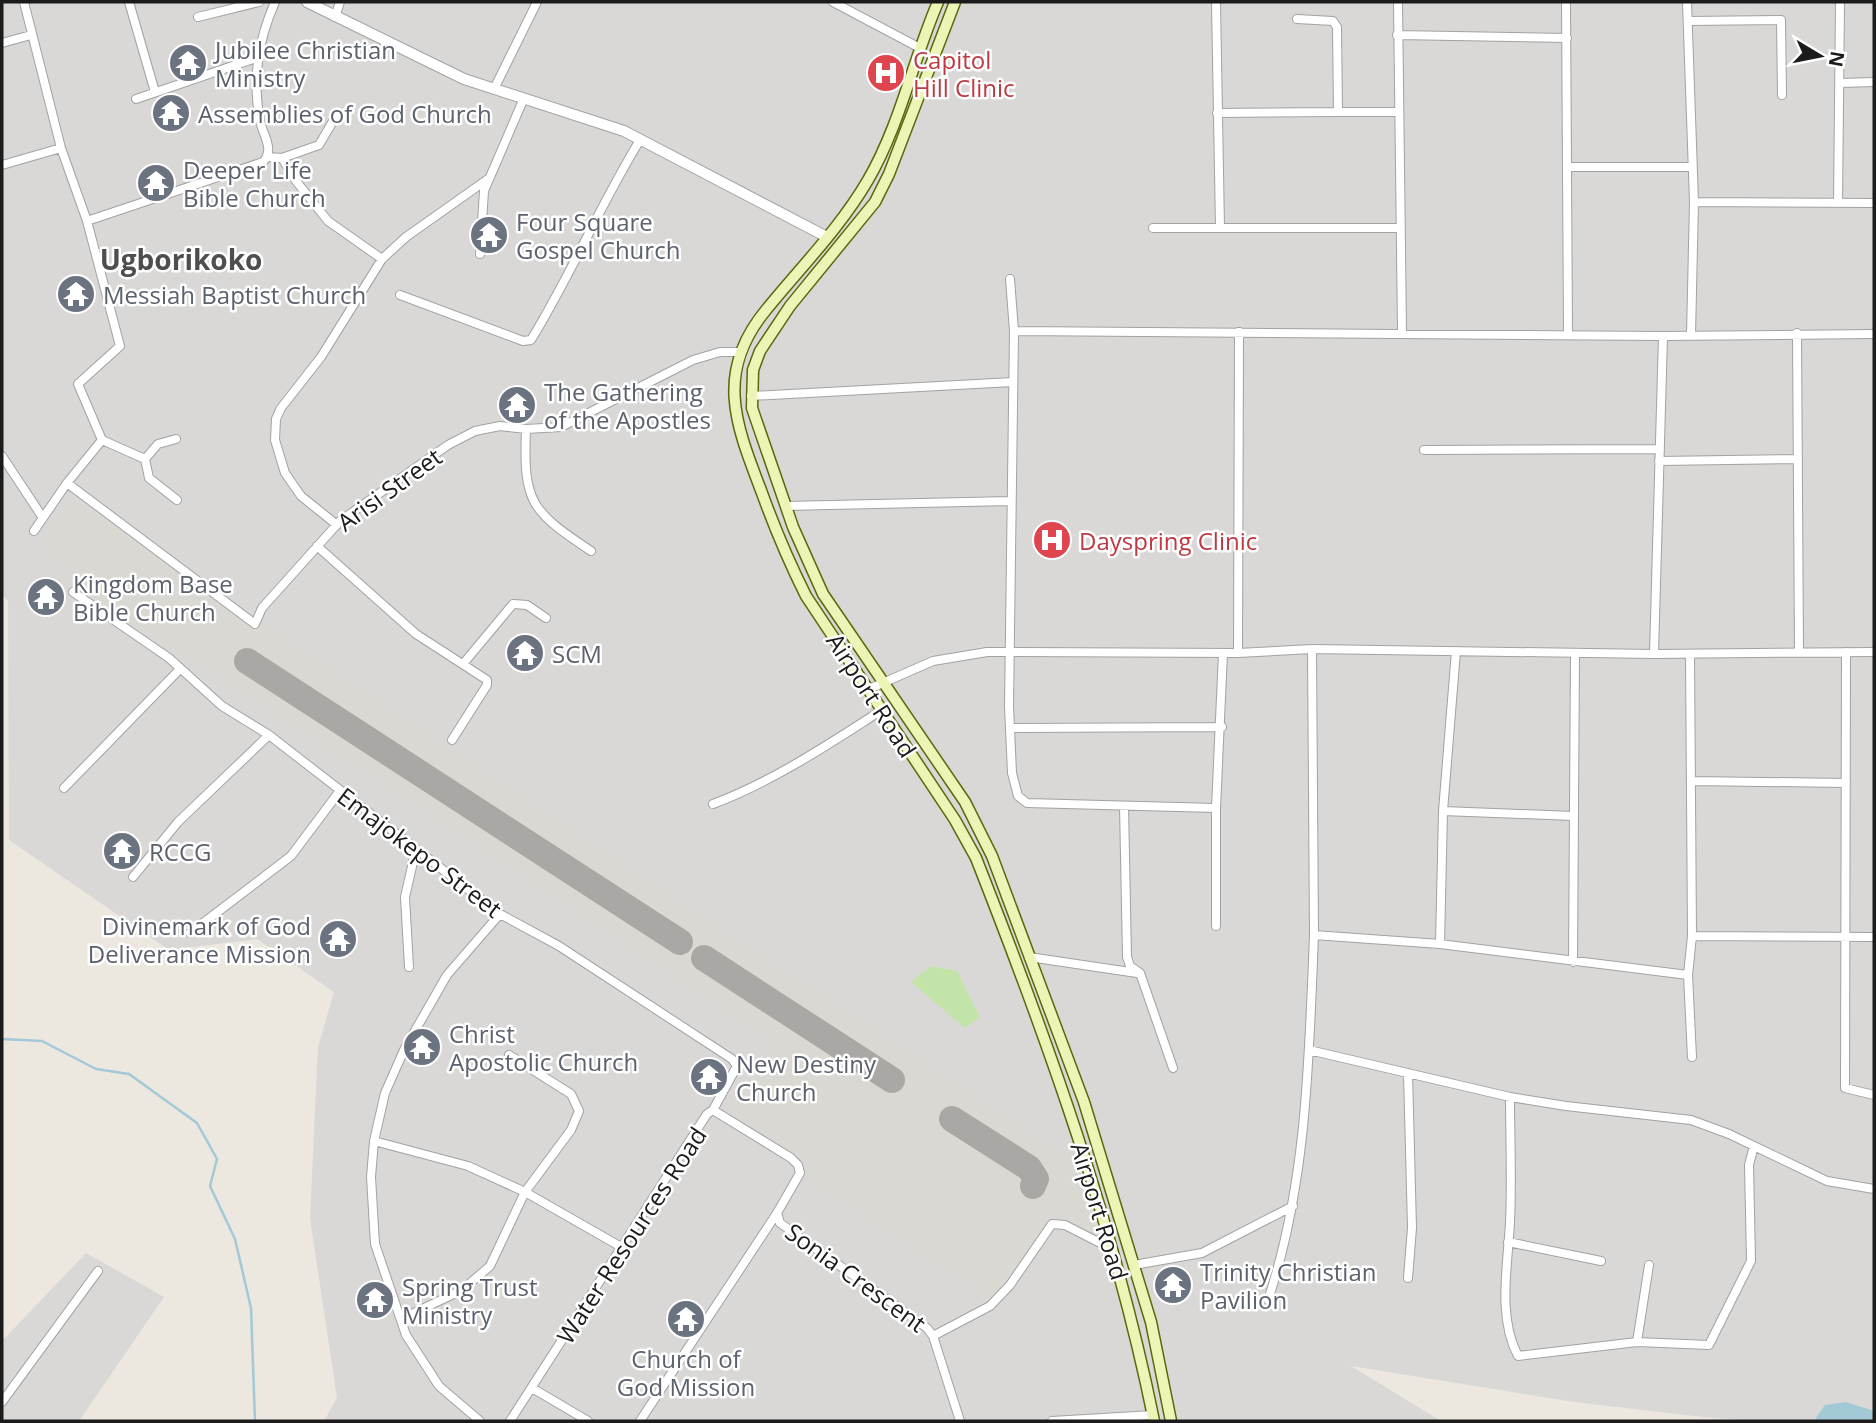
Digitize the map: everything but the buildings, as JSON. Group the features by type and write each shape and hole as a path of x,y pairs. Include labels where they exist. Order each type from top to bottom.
{"main road":[{"name":"Airport Road","path":"938,2 918,47 879,157 868,180 827,237 765,311 739,352 733,405 739,432 782,545 806,596 869,689 976,858 1050,1054 1112,1249 1134,1324 1153,1418"},
{"name":"Airport Road","path":"955,2 889,174 875,202 772,331 753,370 751,396 761,438 785,506 823,594 965,802 992,856 1084,1102 1151,1322 1171,1421"},
{"path":"1050,1054 1063,1049"}],"street":[{"path":"24,2 61,148 87,221 120,346 78,384 102,440 145,458"},
{"path":"130,2 155,92"},
{"path":"198,17 259,2"},
{"path":"87,221 262,162 267,157 269,151 260,122 256,58 275,2"},
{"path":"307,2 464,79 624,131 827,237"},
{"path":"335,17 340,2"},
{"path":"494,89 537,2"},
{"path":"1216,2 1220,228"},
{"path":"1398,2 1402,332"},
{"path":"1687,2 1694,202 1691,335"},
{"path":"1839,203 1840,2"},
{"path":"837,3 918,47"},
{"path":"1566,4 1569,333"},
{"path":"1217,113 1338,112 1337,27 1327,19 1297,19"},
{"path":"1688,21 1781,20 1782,95"},
{"path":"2,43 31,35"},
{"path":"1397,35 1567,38"},
{"path":"136,99 256,58"},
{"path":"1840,83 1874,82"},
{"path":"480,254 484,191 524,98"},
{"path":"1326,112 1398,112"},
{"path":"267,157 282,158 319,145 336,116"},
{"path":"400,295 523,341 531,340 558,295 618,177 640,140"},
{"path":"2,165 61,148"},
{"path":"282,158 296,181 328,221 382,259"},
{"path":"1568,167 1692,167"},
{"path":"337,525 301,496 285,473 275,440 276,419 281,408 321,357 382,259 406,237 488,179"},
{"path":"1694,202 1874,203"},
{"path":"1153,228 1400,228"},
{"path":"1010,279 1014,331 1010,728 1012,773 1018,796 1027,803 1216,808"},
{"path":"1014,331 1569,333 1663,336 1874,334"},
{"path":"1238,653 1239,332"},
{"path":"1797,333 1798,652"},
{"path":"1654,654 1663,336"},
{"name":"Arisi Street","path":"67,483 255,624 262,608 337,525 448,445 475,431 500,426 526,429 561,427 693,360 720,352 739,352"},
{"path":"751,396 1013,382"},
{"path":"526,429 526,467 537,510 591,551"},
{"path":"145,458 158,444 176,439"},
{"path":"34,531 67,483 102,440"},
{"path":"1424,450 1660,449"},
{"path":"2,456 43,517"},
{"path":"145,458 149,478 177,500"},
{"path":"1660,461 1798,459"},
{"path":"785,506 1012,501"},
{"path":"317,546 416,634 487,680 487,685 452,740"},
{"name":"Emajokepo Street","path":"73,592 169,658 179,670 222,706 269,736 500,914 559,946 732,1059 737,1066 734,1075 713,1110"},
{"path":"463,664 513,604 527,605 547,618"},
{"path":"1268,1300 1283,1256 1293,1206 1309,1049 1314,935 1312,649"},
{"path":"869,689 933,661 987,652 1238,653 1312,649 1654,654 1874,652"},
{"path":"1440,944 1443,811 1456,651"},
{"path":"1846,652 1845,1088 1874,1095"},
{"path":"1216,926 1216,808 1222,727 1223,653"},
{"path":"1573,961 1575,653"},
{"path":"1690,654 1692,936 1688,975 1692,1057"},
{"path":"64,788 179,670"},
{"path":"713,804 745,792 802,761 882,710"},
{"path":"1010,728 1222,727"},
{"path":"133,877 178,822 269,736"},
{"path":"1692,781 1846,783"},
{"path":"190,933 291,856 339,792"},
{"path":"1124,806 1127,957 1130,966 1140,973 1173,1068"},
{"path":"1443,811 1573,816"},
{"path":"409,967 405,897 416,849"},
{"path":"480,1421 439,1386 406,1335 375,1244 371,1177 374,1140 385,1093 422,1016 447,975 500,914"},
{"path":"1314,935 1440,944 1688,975"},
{"path":"1692,936 1874,937"},
{"path":"1029,957 1140,973"},
{"path":"1309,1049 1510,1097 1691,1120 1827,1181 1874,1189"},
{"path":"401,1319 462,1290 490,1266 524,1192 571,1130 579,1111 571,1094 509,1055"},
{"path":"1408,1073 1412,1228 1408,1278"},
{"path":"1510,1097 1506,1291 1509,1328 1518,1356 1637,1342 1709,1345 1751,1261 1749,1165 1754,1146"},
{"name":"Water Resources Road","path":"510,1421 707,1114 713,1110 798,1165 800,1173 777,1213"},
{"path":"374,1140 468,1166 524,1192 623,1248"},
{"path":"1134,1265 1202,1253 1293,1206"},
{"path":"640,1421 777,1213"},
{"name":"Sonia Crescent","path":"777,1213 780,1223 927,1328 933,1336 960,1421"},
{"path":"933,1336 990,1306 1010,1285 1052,1224 1065,1225 1112,1249"},
{"path":"1508,1242 1601,1261"},
{"path":"1637,1342 1649,1265"},
{"path":"2,1402 98,1271"},
{"path":"532,1388 588,1421"},
{"path":"1052,1421 1153,1418"}],"shaded area":[{"path":"2,2 1874,2 1874,1421 1753,1421 1703,1417 1574,1402 1351,1366 1441,1421 324,1421 337,1398 310,1218 318,1047 334,992 257,939 169,950 9,840 8,601 2,595"},
{"path":"70,497 1075,1162 1098,1238 1065,1216 1053,1215 995,1301 808,1182 809,1163 727,1109 772,1042 242,692 73,588 79,579 38,545"},
{"path":"86,1253 164,1297 79,1421 2,1421 2,1341"}],"green space":[{"path":"931,966 957,971 980,1017 965,1028 911,982"}],"water":[{"path":"1846,1402 1874,1411 1874,1421 1814,1421 1825,1405"}],"waterway":[{"path":"2,1039 42,1041 96,1069 129,1074 197,1123 217,1159 210,1186 235,1239 251,1308 255,1421"}],"taxiway":[{"path":"247,661 680,942"},
{"path":"704,958 892,1080"},
{"path":"952,1119 1029,1168 1036,1179 1033,1186"}],"place":[{"name":"Jubilee Christian Ministry","path":"188,63"},
{"name":"Capitol Hill Clinic","path":"886,73"},
{"name":"Assemblies of God Church","path":"171,113"},
{"name":"Deeper Life Bible Church","path":"156,183"},
{"name":"Four Square Gospel Church","path":"489,235"},
{"name":"Messiah Baptist Church","path":"76,294"},
{"name":"The Gathering of the Apostles","path":"517,405"},
{"name":"Dayspring Clinic","path":"1052,540"},
{"name":"Kingdom Base Bible Church","path":"46,597"},
{"name":"SCM","path":"525,653"},
{"name":"RCCG","path":"122,851"},
{"name":"Divinemark of God Deliverance Mission","path":"338,939"},
{"name":"Christ Apostolic Church","path":"422,1047"},
{"name":"New Destiny Church","path":"709,1077"},
{"name":"Trinity Christian Pavilion","path":"1173,1285"},
{"name":"Spring Trust Ministry","path":"375,1300"},
{"name":"Church of God Mission","path":"686,1319"}],"district":[{"name":"Ugborikoko","path":"181,259"}]}
